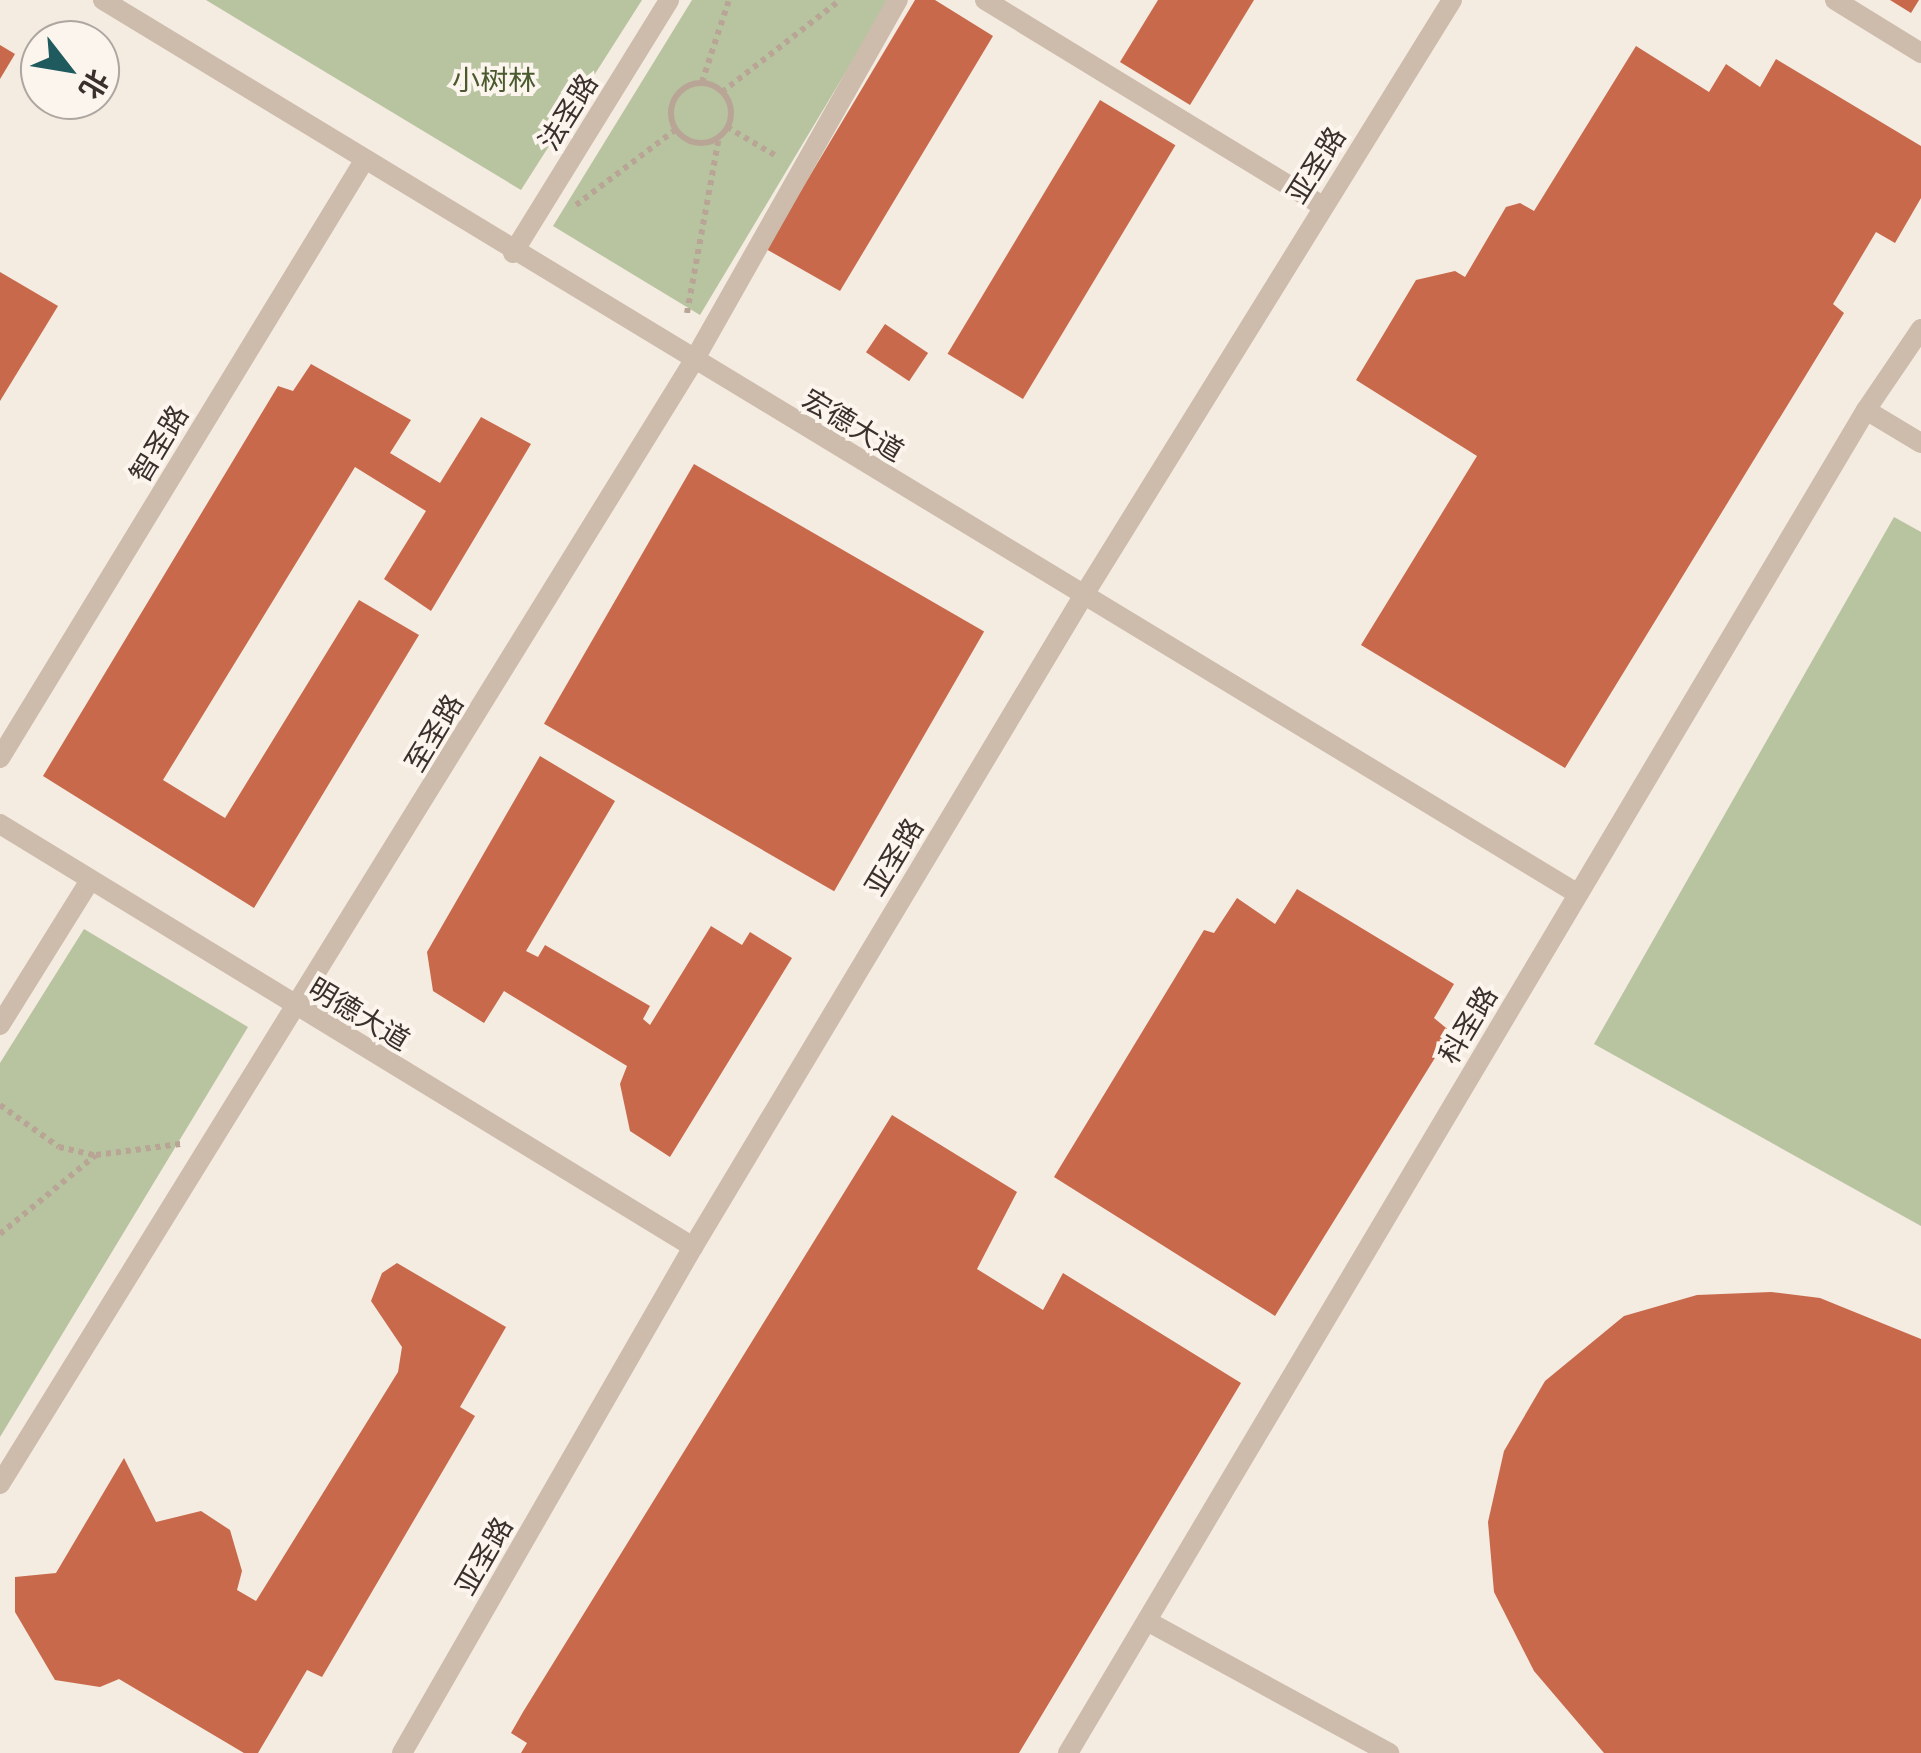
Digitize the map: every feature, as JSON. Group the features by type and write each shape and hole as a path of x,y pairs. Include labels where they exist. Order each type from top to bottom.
{"lane":[{"name":"宏德大道","path":"103,0 133,8 513,253 1578,894"},
{"name":"法圣路","path":"513,253 670,0"},
{"name":"至圣路","path":"0,1484 297,1009 686,358 806,172 898,0"},
{"path":"985,0 1322,206"},
{"name":"亚圣路","path":"402,1753 693,1247 1082,598 1452,0"},
{"path":"1835,0 1921,53"},
{"name":"智圣路","path":"0,758 366,159"},
{"name":"科圣路","path":"1068,1753 1866,410 1921,329"},
{"path":"1866,410 1921,443"},
{"name":"明德大道","path":"0,824 88,882 693,1247"},
{"path":"0,1025 88,882"},
{"path":"1147,1622 1389,1753"}],"path":[{"path":"702,82 729,0"},
{"path":"722,92 840,0"},
{"path":"675,130 671,104 689,85 702,82 722,92 729,102 728,127 720,137 686,358"},
{"path":"728,127 806,172"},
{"path":"675,130 704,143 720,137"},
{"path":"572,208 675,130"},
{"path":"0,1105 59,1147 96,1156 216,1139"},
{"path":"0,1234 96,1156"}],"green space":[{"name":"小树林","path":"206,0 642,0 521,190"},
{"path":"692,0 889,0 700,315 553,226"},
{"path":"1894,517 1921,532 1921,1226 1594,1044"},
{"path":"84,929 248,1027 0,1437 0,1063"}],"building":[{"path":"915,0 935,0 993,36 840,291 766,249"},
{"path":"1158,0 1254,0 1190,105 1120,62"},
{"path":"1890,0 1919,0 1911,13"},
{"path":"0,45 15,54 0,79"},
{"path":"1636,46 1709,92 1726,64 1760,87 1776,59 1921,146 1921,198 1895,243 1876,232 1833,304 1844,313 1565,768 1361,645 1477,456 1356,380 1416,280 1455,271 1465,277 1506,207 1520,203 1534,211"},
{"path":"1100,100 1175,145 1023,399 948,354"},
{"path":"0,272 58,306 0,401"},
{"path":"885,324 928,353 909,381 866,352"},
{"path":"311,364 411,420 390,453 440,483 481,417 531,444 431,611 384,579 426,511 355,467 163,780 225,818 359,600 419,635 254,908 43,776 278,386 293,391"},
{"path":"694,464 984,631 834,891 544,724"},
{"path":"540,756 615,801 526,951 538,957 545,945 650,1006 643,1019 650,1025 711,926 742,945 750,932 792,958 670,1157 630,1131 620,1084 627,1066 504,991 484,1023 433,991 427,952"},
{"path":"1297,889 1454,984 1434,1018 1451,1032 1275,1316 1054,1177 1204,930 1214,933 1237,898 1275,924"},
{"path":"892,1115 1017,1192 977,1269 1043,1310 1063,1273 1241,1383 1019,1753 521,1753 527,1743 511,1733 523,1712"},
{"path":"397,1263 506,1327 460,1407 475,1416 322,1677 307,1670 258,1753 244,1753 119,1679 100,1687 55,1680 15,1612 15,1577 56,1573 124,1458 156,1522 201,1511 230,1530 242,1571 237,1590 256,1601 398,1372 402,1347 371,1301 382,1273"},
{"path":"1771,1292 1820,1298 1921,1339 1921,1753 1604,1753 1534,1671 1494,1592 1488,1522 1504,1451 1545,1381 1624,1316 1697,1295"}]}
